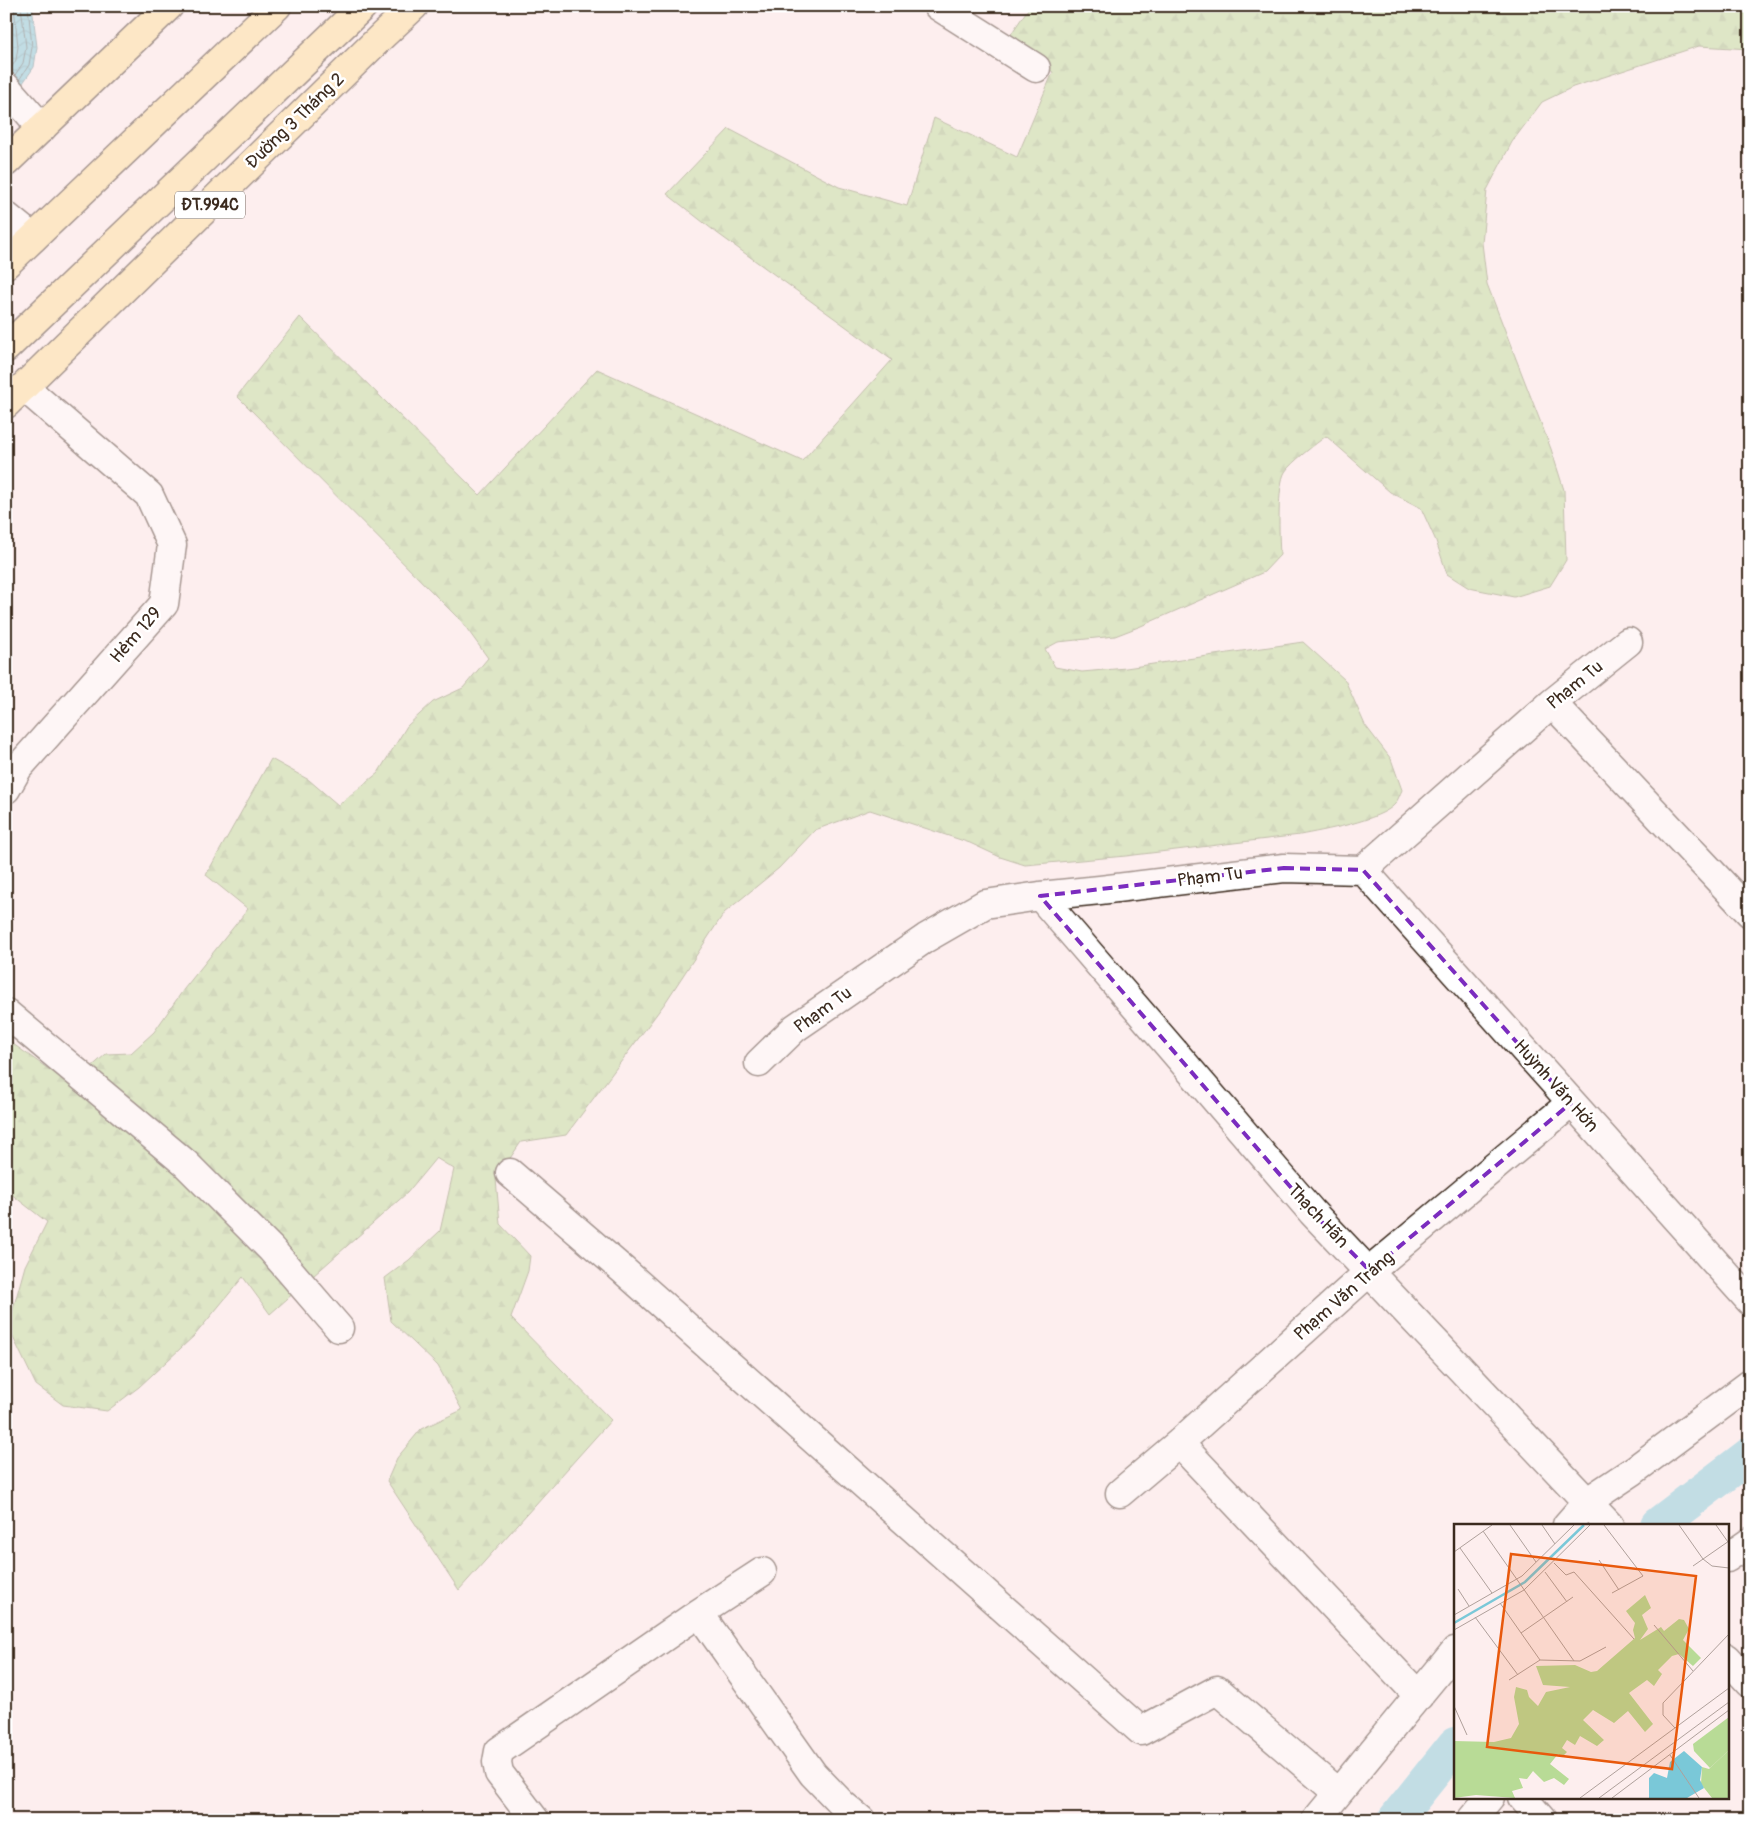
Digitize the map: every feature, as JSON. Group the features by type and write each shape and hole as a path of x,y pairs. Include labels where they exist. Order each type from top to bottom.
{"main road":[{"path":"6,162 168,6"},
{"path":"6,264 277,6"},
{"name":"Đường 3 Tháng 2","path":"6,348 363,6"},
{"name":"Đường 3 Tháng 2","path":"15,395 414,6"}],"street":[{"path":"938,6 1036,68"},
{"path":"6,87 42,128"},
{"path":"6,216 34,238"},
{"name":"Hẻm 129","path":"6,789 18,768 164,604 172,545 150,495 15,395"},
{"name":"Phạm Tu","path":"759,1063 795,1028 926,938 985,904 1284,868 1363,870 1552,703 1628,642"},
{"path":"1552,703 1750,913"},
{"name":"Huỳnh Văn Hớn","path":"1363,870 1750,1301"},
{"name":"Thạch Hãn","path":"1040,896 1312,1212 1608,1524"},
{"path":"6,1013 185,1163 271,1249 339,1328"},
{"name":"Phạm Văn Tráng","path":"1120,1493 1179,1443 1370,1271 1571,1102"},
{"path":"510,1173 631,1276 1141,1731 1217,1690 1338,1793"},
{"path":"1568,1524 1589,1502 1750,1384"},
{"path":"1179,1443 1419,1696"},
{"path":"1728,1557 1750,1542"},
{"path":"535,1820 499,1774 497,1762 499,1751 699,1613 762,1572"},
{"path":"699,1613 813,1774 843,1806 861,1820"},
{"path":"1316,1820 1454,1652"},
{"path":"1728,1659 1750,1683"},
{"path":"1471,1820 1489,1798"},
{"path":"1523,1798 1542,1820"}],"highlighted area":[{"path":"1284,868 1363,870 1571,1103 1370,1271 1312,1212 1040,896"}],"green space":[{"path":"1030,6 1075,6 1082,9 1084,6 1750,6 1750,49 1699,46 1573,87 1542,102 1512,142 1487,190 1482,243 1487,284 1551,449 1564,490 1566,560 1550,586 1514,597 1469,588 1447,574 1436,541 1421,508 1390,492 1326,436 1298,458 1285,472 1282,479 1280,499 1280,555 1264,572 1115,636 1058,642 1045,649 1055,667 1082,672 1126,668 1303,642 1345,680 1365,725 1391,759 1402,790 1395,804 1388,810 1365,820 1300,835 1126,856 1025,865 1000,857 970,843 870,810 815,830 779,868 724,913 665,1003 566,1135 521,1142 496,1179 500,1224 530,1256 528,1271 511,1318 611,1420 459,1590 387,1481 397,1458 421,1429 462,1410 438,1366 391,1321 385,1278 409,1260 440,1231 454,1169 436,1158 407,1193 270,1314 243,1277 195,1335 139,1387 107,1411 63,1405 36,1385 8,1327 25,1266 47,1222 6,1190 6,1039 71,1085 106,1054 131,1053 154,1032 184,989 248,909 206,875 271,759 309,780 338,805 378,773 407,726 433,702 463,688 488,658 462,622 237,396 300,317 480,495 597,369 802,461 892,360 717,233 667,194 729,129 839,187 907,206 934,118 1017,157 1053,72 1007,40"}],"water":[{"path":"6,6 32,6 37,47 34,67 6,106"}],"waterway":[{"path":"1659,1524 1750,1455"},
{"path":"1395,1820 1454,1746"}]}
